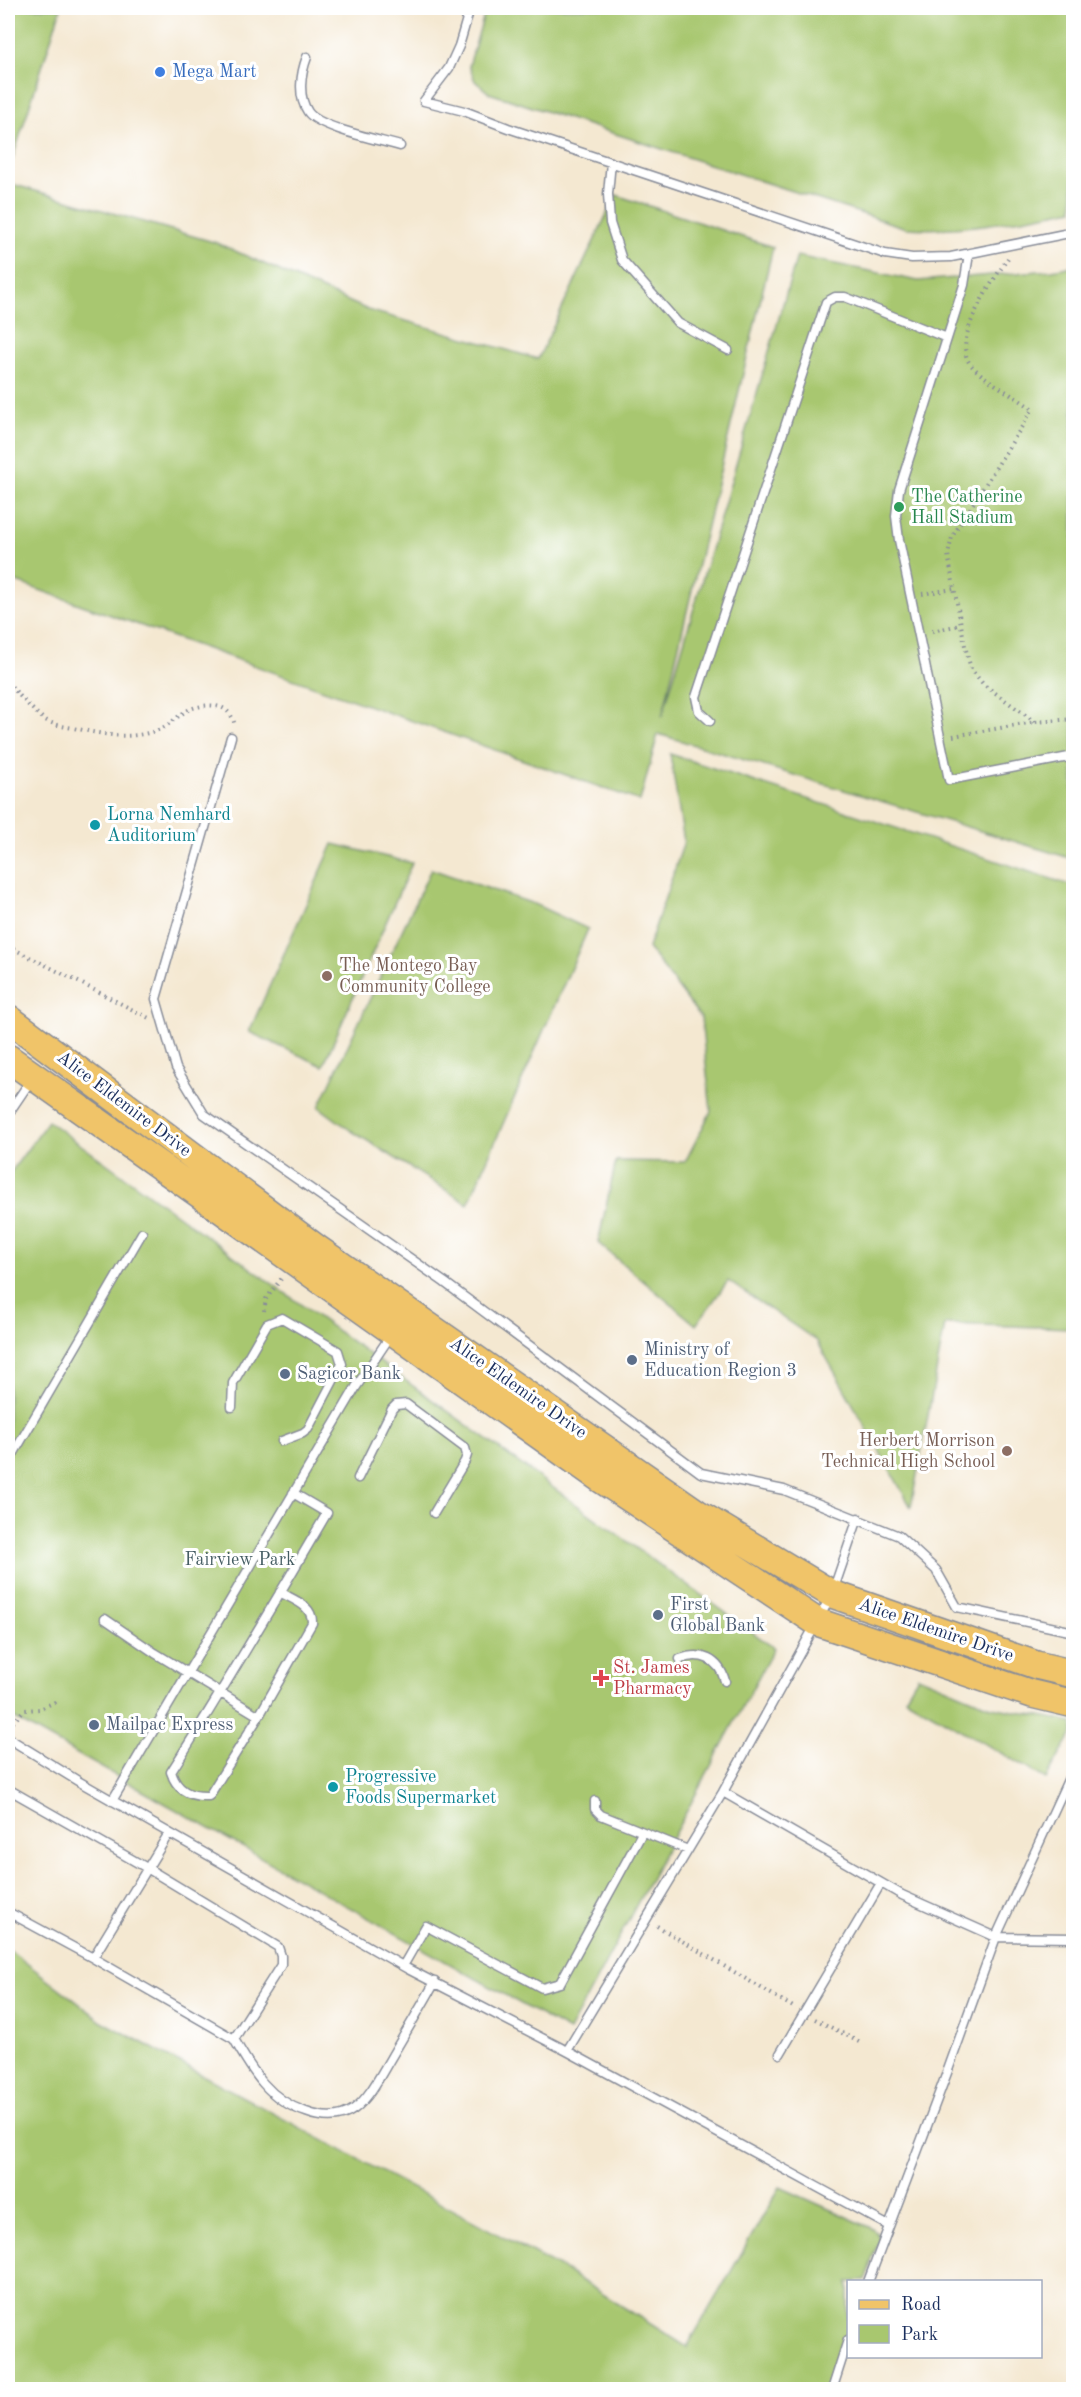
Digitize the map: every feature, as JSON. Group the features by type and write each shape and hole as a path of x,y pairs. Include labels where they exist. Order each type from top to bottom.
{"main road":[{"name":"Alice Eldemire Drive","path":"8,1018 345,1268 698,1513 832,1594 1036,1665 1074,1674"},
{"name":"Alice Eldemire Drive","path":"8,1058 601,1479 817,1622 1032,1694 1074,1704"}],"lane":[{"path":"470,8 459,46 449,68 424,101 464,111 885,254 912,258 941,258 1072,233 1074,243"},
{"path":"307,57 301,72 301,91 308,112 328,125 400,146"},
{"path":"611,162 608,194 610,223 622,260 678,323 728,350"},
{"path":"969,254 964,285 899,490 896,516 918,634 949,780 1074,756"},
{"path":"710,722 699,711 696,697 823,307 830,299 845,297 947,338"},
{"path":"231,737 156,999 176,1068 204,1114 444,1282 701,1473 784,1490 900,1536 936,1570 957,1607 1074,1632"},
{"path":"8,1114 33,1077"},
{"path":"8,1463 141,1233"},
{"path":"232,1407 233,1383 267,1324 282,1318 338,1351 342,1357 342,1364 308,1429 282,1441"},
{"path":"112,1801 356,1387 393,1332"},
{"path":"358,1478 392,1409 396,1405 406,1404 465,1448 465,1461 434,1513"},
{"path":"280,1592 308,1608 312,1615 312,1623 259,1716 209,1796 189,1794 174,1781 171,1772 221,1693 280,1592 327,1513 293,1493"},
{"path":"567,2051 723,1792 817,1622 832,1594 858,1518"},
{"path":"105,1619 155,1653 259,1716"},
{"path":"680,1659 699,1655 709,1658 722,1672 725,1681"},
{"path":"8,1738 112,1801 403,1966 567,2051 889,2226"},
{"path":"869,2280 996,1937 1074,1767"},
{"path":"8,1789 147,1868 278,1947 281,1965 234,2039"},
{"path":"723,1792 902,1895 996,1937 1074,1938"},
{"path":"595,1801 595,1809 601,1815 688,1850"},
{"path":"93,1958 169,1833"},
{"path":"403,1966 426,1926 542,1988 560,1983 642,1833"},
{"path":"780,2054 881,1883"},
{"path":"8,1912 234,2039 247,2063 270,2094 300,2110 322,2118 338,2116 353,2110 369,2094 435,1982"},
{"path":"832,2390 847,2346"}],"path":[{"path":"1016,244 980,303 966,335 965,349 970,365 1033,409 952,537 948,555 960,625 971,669 983,684 1035,722"},
{"path":"911,596 954,589"},
{"path":"918,634 960,625"},
{"path":"8,682 39,716 58,726 116,737 133,736 163,728 191,709 218,705 225,708 234,720 235,727 231,737"},
{"path":"940,738 1035,722 1074,719"},
{"path":"8,946 163,1025"},
{"path":"267,1324 264,1308 266,1299 294,1261"},
{"path":"8,1728 24,1710 40,1709 58,1700"},
{"path":"646,1919 804,2014 861,2043"}],"green space":[{"path":"8,8 61,8 8,173"},
{"path":"486,8 1073,8 1073,209 969,227 906,228 489,93 475,81 469,66"},
{"path":"8,183 217,243 368,310 538,359 616,195 773,247 662,717 797,256 918,281 1052,270 1073,266 1073,859 658,734 640,801 8,579"},
{"path":"670,754 1073,886 1073,1328 945,1324 911,1507 817,1341 728,1281 696,1325 598,1243 616,1161 685,1162 711,1111 701,1018 648,948 684,842"},
{"path":"333,844 412,863 323,1066 249,1032"},
{"path":"431,869 534,904 588,929 468,1204 350,1130 319,1107"},
{"name":"Fairview Park","path":"48,1121 774,1648 569,2031 8,1715 8,1176"},
{"path":"918,1676 992,1707 1073,1722 1073,1732 1046,1779 905,1698"},
{"path":"8,1949 102,2021 566,2271 687,2347 780,2187 869,2227 877,2233 879,2239 865,2280 847,2280 847,2332 828,2389 8,2389"}],"place":[{"name":"Mega Mart","path":"160,72"},
{"name":"The Catherine Hall Stadium","path":"899,507"},
{"name":"Lorna Nemhard Auditorium","path":"95,825"},
{"name":"The Montego Bay Community College","path":"327,976"},
{"name":"Ministry of Education Region 3","path":"632,1360"},
{"name":"Sagicor Bank","path":"285,1374"},
{"name":"Herbert Morrison Technical High School","path":"1007,1451"},
{"name":"First Global Bank","path":"658,1615"},
{"name":"St. James Pharmacy","path":"601,1678"},
{"name":"Mailpac Express","path":"94,1725"},
{"name":"Progressive Foods Supermarket","path":"333,1787"}]}
